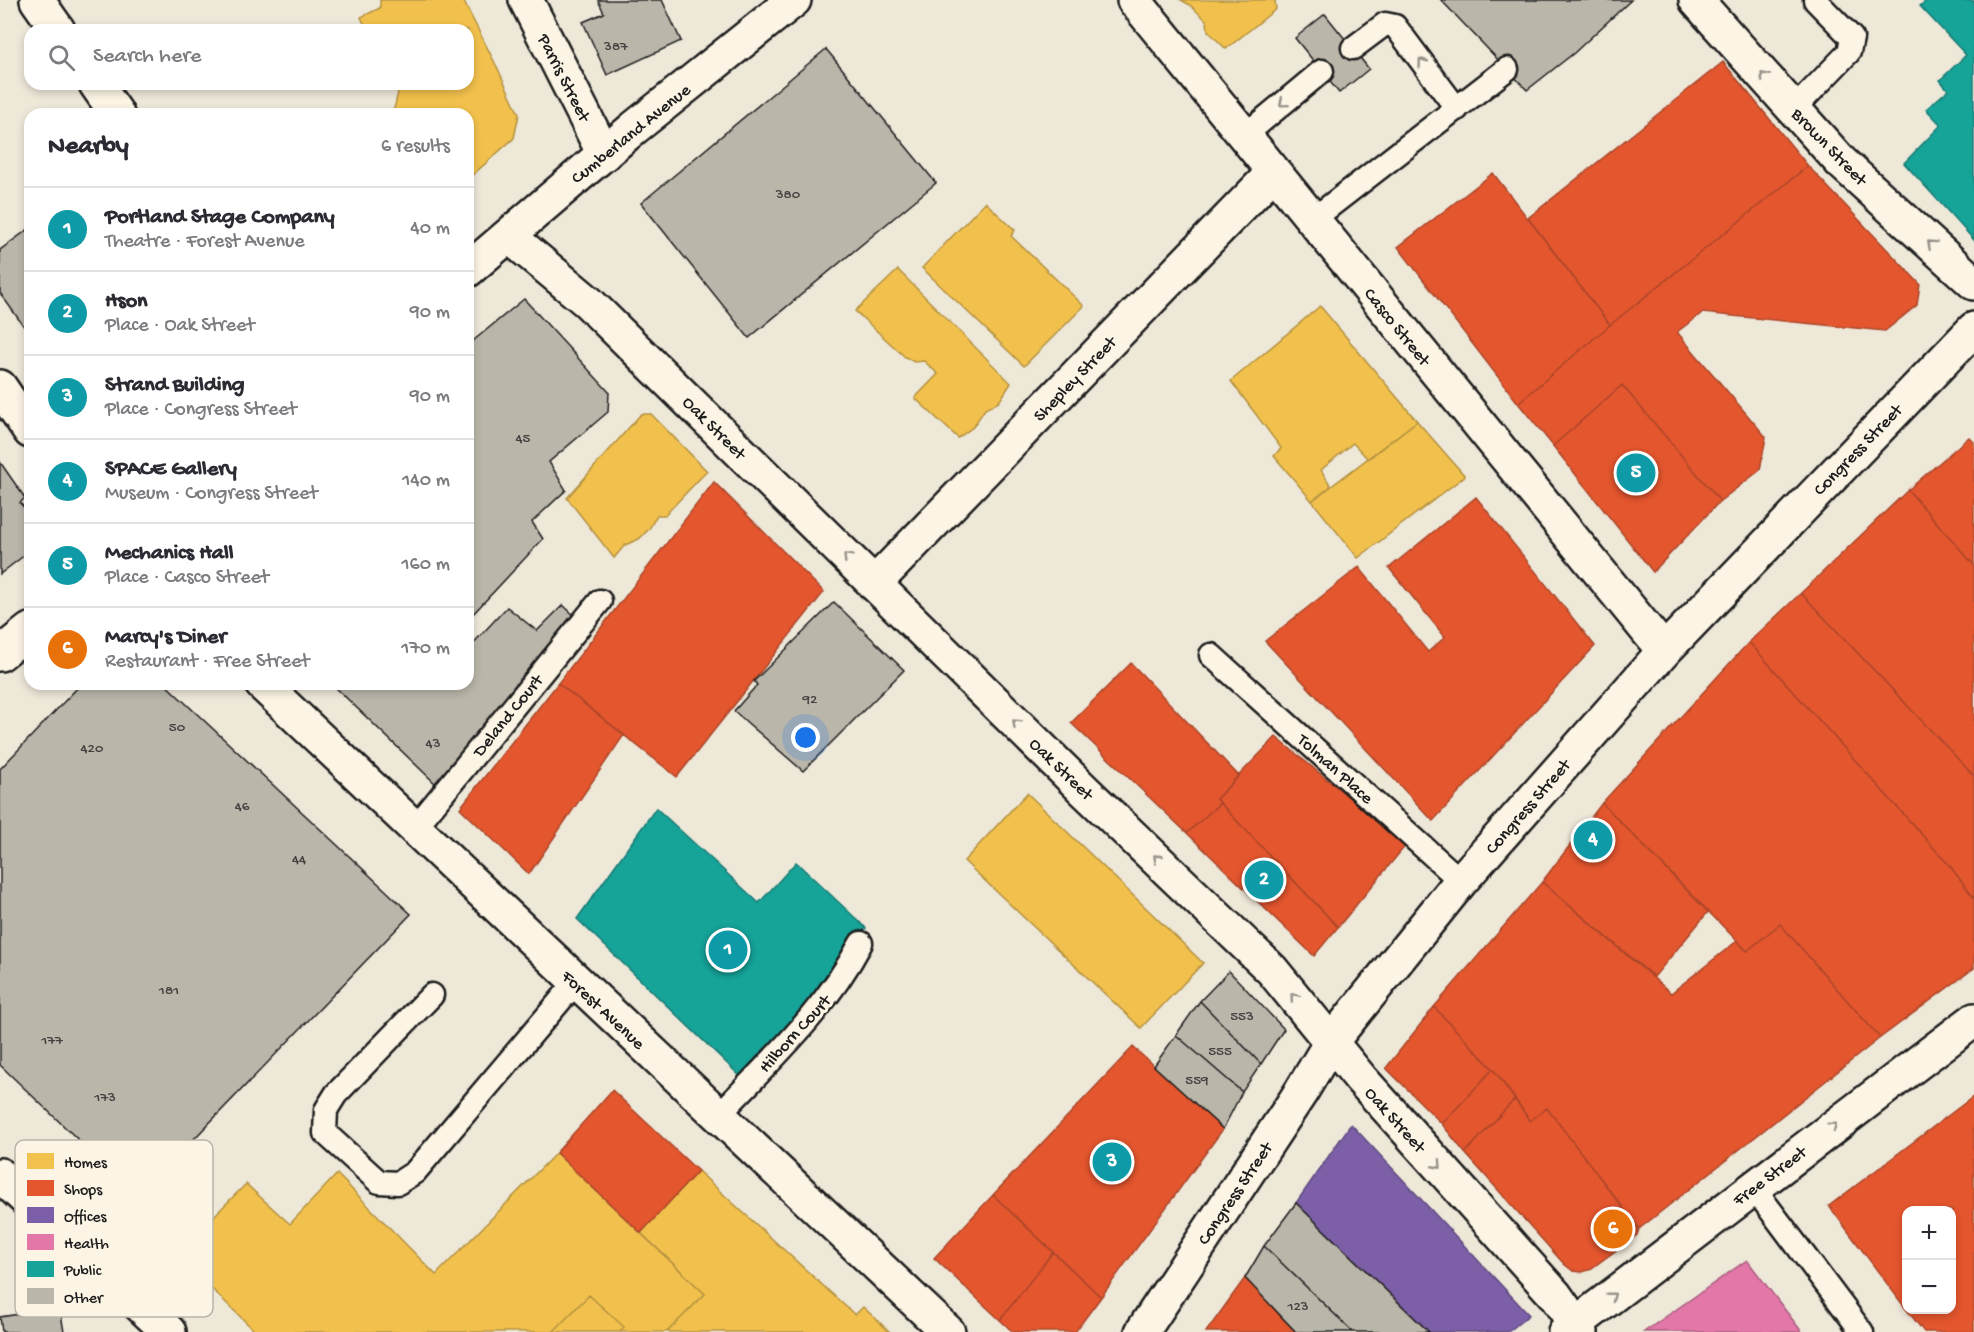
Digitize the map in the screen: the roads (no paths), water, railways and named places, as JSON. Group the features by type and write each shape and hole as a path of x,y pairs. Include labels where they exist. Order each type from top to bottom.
{"street":[{"path":"37,0 54,24"},
{"name":"Parris Street","path":"526,0 604,154"},
{"name":"Cumberland Avenue","path":"474,265 634,128 794,0"},
{"name":"Casco Street","path":"1134,0 1664,651"},
{"name":"Brown Street","path":"1696,0 1841,162 1974,283"},
{"path":"100,90 113,108"},
{"name":"Shepley Street","path":"874,584 1274,172"},
{"name":"Oak Street","path":"508,236 588,302 874,584 1272,970 1360,1079 1555,1294 1574,1330"},
{"name":"Congress Street","path":"1142,1332 1301,1092 1331,1042 1461,881 1664,651 1974,329"},
{"path":"0,387 24,422"},
{"path":"0,654 24,635"},
{"name":"Forest Avenue","path":"268,690 948,1332"},
{"name":"Free Street","path":"1574,1330 1753,1187 1974,1020"},
{"path":"0,1175 15,1189"},
{"path":"153,1317 169,1332"}],"lane":[{"path":"1794,109 1849,52 1852,38 1815,0"},
{"path":"1353,48 1385,24 1395,26 1457,109"},
{"path":"1312,220 1507,69"},
{"path":"1245,135 1322,71"},
{"name":"Deland Court","path":"414,829 600,600"},
{"name":"Tolman Place","path":"1211,655 1461,881"},
{"name":"Hilborn Court","path":"717,1116 801,1030 844,974 861,943"},
{"path":"432,995 336,1094 326,1110 325,1133 379,1182 398,1183 415,1172 576,982"},
{"path":"1753,1187 1862,1332"}],"place":[{"name":"Mechanics Hall","path":"1636,473"},
{"name":"SPACE Gallery","path":"1593,840"},
{"name":"Hson","path":"1264,880"},
{"name":"Portland Stage Company","path":"728,950"},
{"name":"Strand Building","path":"1112,1162"},
{"name":"Marcy's Diner","path":"1613,1229"}]}
